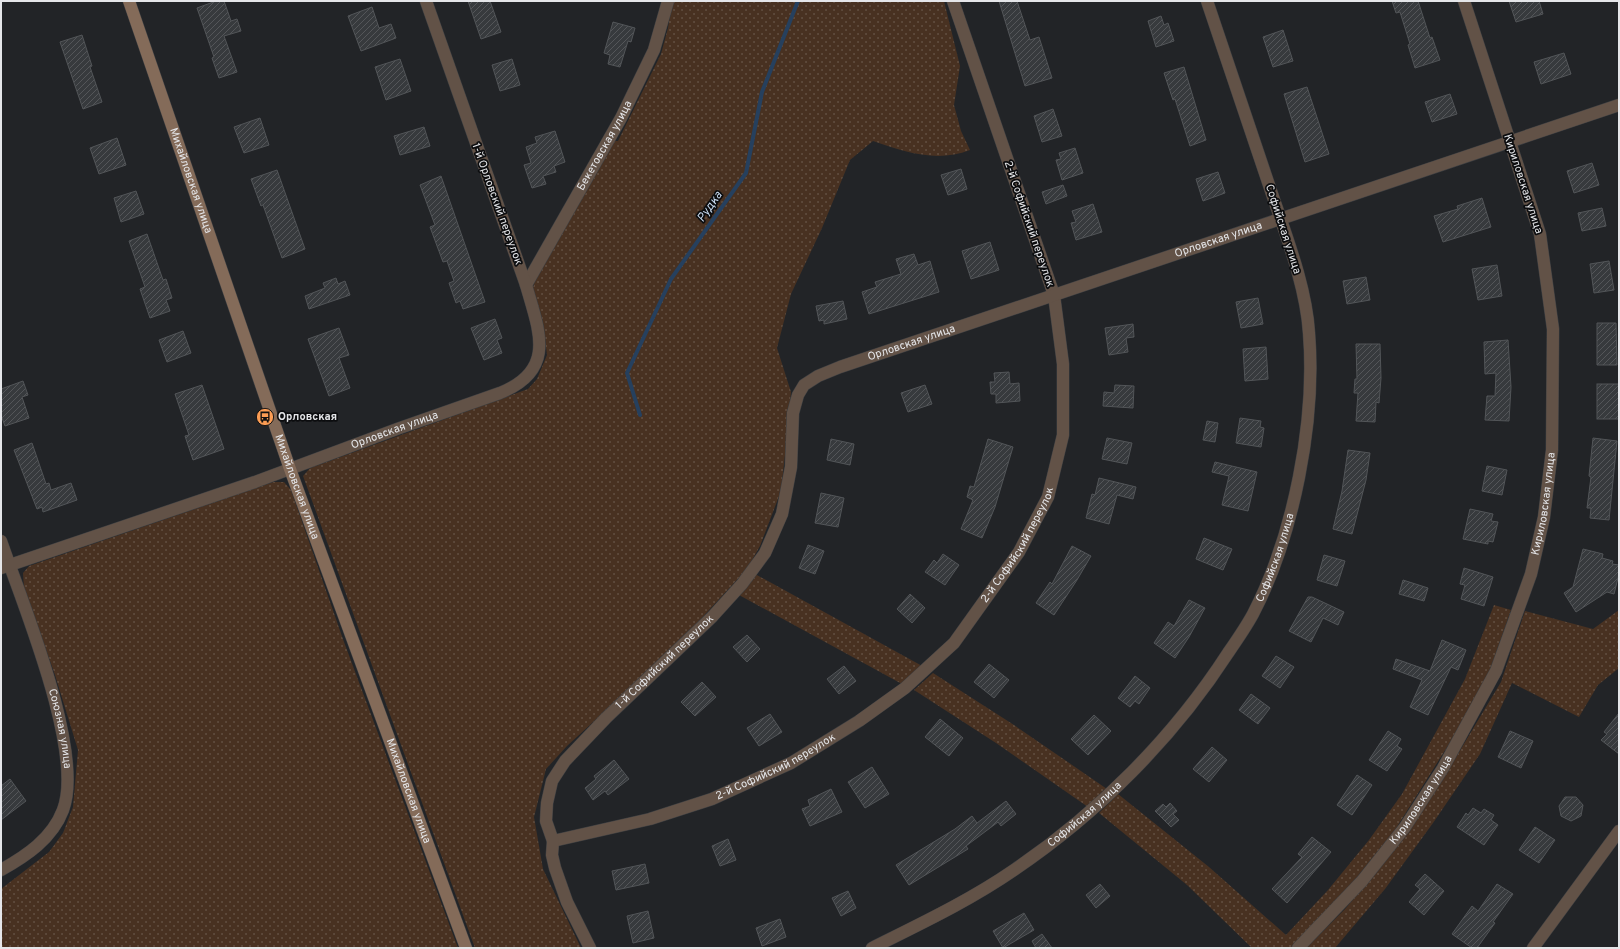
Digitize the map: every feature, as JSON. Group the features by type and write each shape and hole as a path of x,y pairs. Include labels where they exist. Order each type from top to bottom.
{"street":[{"name":"Михайловская улица","path":"128,1 290,469 466,948"},
{"name":"1-й Орловский переулок","path":"426,1 526,285 539,331 540,346 533,371 514,388 500,393"},
{"name":"Бекетовская улица","path":"526,285 621,118 654,50 668,1"},
{"name":"2-й Софийский переулок","path":"553,841 650,819 712,799 791,763 859,721 899,692 954,643 1019,552 1048,497 1063,435 1063,364 1054,295 954,1"},
{"name":"Софийская улица","path":"872,948 948,910 1014,870 1073,826 1120,783 1167,735 1213,676 1253,615 1282,544 1295,497 1308,414 1310,372 1309,330 1298,274 1281,219 1207,1"},
{"name":"Кириловская улица","path":"1298,948 1362,881 1405,827 1443,768 1496,671 1531,574 1544,517 1552,450 1553,329 1540,234 1464,1"},
{"name":"Орловская улица","path":"818,376 1619,105"},
{"name":"1-й Софийский переулок","path":"590,948 568,902 555,868 552,855 553,841 546,821 547,803 552,781 565,761 606,718 712,617 742,584 765,553 782,514 791,467 793,413 798,395 804,385 818,376"},
{"name":"Орловская улица","path":"4,568 290,469 397,429 500,393"},
{"name":"Союзная улица","path":"1,541 4,568 58,714 66,753 69,787 63,810 51,833 35,848 1,870"},
{"path":"1532,948 1619,832"}],"shaded area":[{"path":"672,1 944,1 960,66 954,105 961,131 970,150 958,154 933,156 897,149 873,141 850,160 822,228 791,294 777,348 791,392 781,491 760,546 747,569 675,647 567,746 546,769 534,817 543,869 581,948 475,948 303,476 310,468 528,389 537,379 547,355 543,324 532,290 537,275 615,141 618,141 661,54 668,28"},
{"path":"273,482 284,482 291,490 344,642 458,948 1,948 1,889 49,852 63,833 73,807 78,750 55,675 24,589 23,573 29,566"},
{"path":"755,574 924,667 902,684 739,595"},
{"path":"1494,605 1511,610 1488,676 1466,717 1395,830 1349,887 1291,948 1252,948 1187,885 1099,813 1118,794 1209,867 1286,935 1328,890 1369,840 1402,794 1465,679"},
{"path":"1619,610 1619,668 1598,685 1579,717 1512,683 1480,754 1433,823 1385,889 1335,948 1306,948 1345,909 1395,849 1450,767 1501,682 1525,611 1593,629"},
{"path":"933,673 1014,725 1107,789 1088,807 996,743 914,690"}],"building":[{"path":"216,1 224,1 231,21 237,19 241,31 224,36 237,72 219,78 212,58 214,57 197,8"},
{"path":"468,1 490,1 501,32 481,39"},
{"path":"999,1 1017,1 1030,40 1039,37 1052,78 1025,86"},
{"path":"1392,1 1418,1 1430,38 1432,37 1440,60 1415,68 1408,45 1410,44 1400,12 1396,13"},
{"path":"1509,1 1539,1 1543,14 1516,22"},
{"path":"372,7 379,28 391,24 396,38 361,51 348,16"},
{"path":"1161,16 1164,25 1168,23 1174,41 1156,47 1148,21"},
{"path":"613,22 635,28 631,42 628,41 620,67 608,64 610,55 604,53"},
{"path":"1283,30 1293,61 1273,67 1263,37"},
{"path":"82,35 92,66 90,67 102,102 83,109 60,42"},
{"path":"1564,53 1571,74 1541,84 1534,62"},
{"path":"400,59 411,91 386,100 375,67"},
{"path":"512,59 520,85 500,91 492,65"},
{"path":"1184,67 1206,140 1190,146 1175,99 1173,100 1164,73"},
{"path":"1307,87 1329,154 1305,162 1284,94"},
{"path":"1450,94 1457,114 1432,122 1425,102"},
{"path":"1053,109 1062,136 1042,142 1034,116"},
{"path":"260,118 269,145 244,153 234,127"},
{"path":"424,127 430,146 400,155 394,136"},
{"path":"555,131 565,162 554,166 556,172 543,176 546,184 532,188 524,165 531,163 526,147 537,143 535,137"},
{"path":"117,138 126,165 99,174 90,148"},
{"path":"1075,148 1083,173 1062,180 1056,160 1061,159 1059,153"},
{"path":"1592,163 1599,185 1574,193 1567,171"},
{"path":"961,169 967,189 948,195 941,175"},
{"path":"277,170 305,249 282,258 263,205 261,206 251,179"},
{"path":"1218,172 1225,193 1203,201 1196,179"},
{"path":"441,176 485,302 463,309 460,301 456,303 449,283 454,281 447,261 443,262 430,227 435,225 420,185"},
{"path":"1063,185 1067,196 1046,204 1042,192"},
{"path":"136,191 144,214 121,222 114,198"},
{"path":"1482,198 1491,227 1443,242 1434,216 1458,209 1457,206"},
{"path":"1093,204 1102,232 1076,240 1071,223 1076,222 1072,211"},
{"path":"1602,208 1606,226 1582,231 1578,213"},
{"path":"147,234 163,280 166,279 172,298 166,300 170,311 150,318 140,289 145,287 129,241"},
{"path":"990,242 999,270 971,279 962,251"},
{"path":"914,254 918,265 930,261 939,292 869,314 862,292 877,287 875,282 901,274 896,259"},
{"path":"1609,261 1614,290 1594,293 1590,264"},
{"path":"1497,265 1502,296 1478,300 1472,269"},
{"path":"1366,277 1370,300 1347,304 1343,281"},
{"path":"336,278 338,284 345,281 350,295 309,309 305,296 325,288 323,283"},
{"path":"1258,298 1263,324 1241,328 1236,302"},
{"path":"843,301 847,319 824,324 824,320 819,321 816,306"},
{"path":"495,319 502,338 497,340 502,353 484,360 471,328"},
{"path":"1597,323 1616,323 1617,365 1597,365"},
{"path":"1133,324 1134,337 1126,338 1128,352 1109,355 1105,328"},
{"path":"339,328 349,355 339,358 350,388 329,396 308,339"},
{"path":"183,331 191,353 167,362 159,340"},
{"path":"1508,340 1511,387 1509,421 1485,420 1487,396 1495,396 1496,373 1485,374 1484,342"},
{"path":"1356,344 1380,344 1381,378 1379,403 1376,402 1375,422 1356,421 1358,393 1354,393 1355,379 1357,379"},
{"path":"1266,347 1268,379 1245,381 1243,349"},
{"path":"1009,372 1010,384 1019,383 1020,401 996,403 996,394 991,394 990,382 995,382 994,373"},
{"path":"23,381 28,395 22,397 29,418 5,426 1,415 1,389"},
{"path":"1597,384 1619,384 1619,419 1597,419"},
{"path":"202,385 224,449 193,460 185,436 189,435 175,394"},
{"path":"925,385 932,404 908,412 901,393"},
{"path":"1115,385 1134,386 1133,408 1103,406 1104,392 1114,393"},
{"path":"1240,418 1261,421 1260,427 1264,428 1261,447 1236,443"},
{"path":"1207,421 1218,423 1215,442 1203,440"},
{"path":"1107,438 1132,443 1127,464 1102,459"},
{"path":"1593,438 1617,441 1609,520 1590,518 1591,508 1587,508 1591,477 1589,476"},
{"path":"831,439 854,444 850,465 827,460"},
{"path":"988,439 1013,447 995,507 982,538 961,529 973,500 967,497 970,486 974,487"},
{"path":"32,443 46,484 49,483 51,490 71,483 77,500 43,512 42,507 37,509 14,450"},
{"path":"1348,450 1370,453 1366,480 1352,534 1333,529 1342,491"},
{"path":"1215,462 1257,472 1248,511 1222,505 1229,476 1212,472"},
{"path":"1487,466 1507,470 1502,495 1482,491"},
{"path":"1099,478 1136,487 1133,499 1117,495 1109,524 1086,518 1092,494 1095,495"},
{"path":"821,493 844,498 838,527 815,523"},
{"path":"1470,509 1493,514 1491,521 1498,522 1493,542 1488,541 1488,544 1463,539"},
{"path":"1204,538 1232,549 1223,570 1196,559"},
{"path":"808,545 824,551 815,574 799,568"},
{"path":"1072,546 1091,556 1054,615 1036,603 1050,582 1052,584"},
{"path":"1583,549 1603,554 1602,558 1613,561 1612,564 1619,565 1619,574 1614,594 1607,592 1576,612 1564,593 1573,587"},
{"path":"943,554 959,565 945,585 925,572 934,560 937,563"},
{"path":"1324,555 1345,561 1337,586 1317,580"},
{"path":"1464,568 1493,577 1484,606 1461,599 1465,585 1460,584"},
{"path":"1403,580 1428,588 1424,601 1399,594"},
{"path":"910,594 925,608 912,623 897,609"},
{"path":"1308,597 1312,597 1344,612 1338,625 1323,618 1311,642 1289,631"},
{"path":"1189,600 1205,608 1189,637 1175,658 1154,643 1168,622 1174,626"},
{"path":"747,635 760,649 747,662 733,647"},
{"path":"1442,640 1466,650 1458,670 1451,667 1428,715 1410,707 1422,680 1393,669 1396,659 1430,671"},
{"path":"1276,656 1294,667 1280,688 1262,676"},
{"path":"989,664 1009,680 994,698 974,682"},
{"path":"844,666 856,681 839,694 827,679"},
{"path":"1135,676 1150,688 1139,704 1135,701 1130,707 1118,698"},
{"path":"702,682 716,697 695,716 681,702"},
{"path":"1251,694 1270,708 1258,724 1239,710"},
{"path":"1619,713 1619,754 1601,740 1607,734 1604,732"},
{"path":"770,714 782,732 759,746 747,728"},
{"path":"1094,715 1111,731 1088,755 1071,739"},
{"path":"940,719 963,738 949,756 925,737"},
{"path":"1388,731 1401,739 1397,746 1402,749 1387,771 1369,760"},
{"path":"1510,731 1533,741 1521,768 1498,757"},
{"path":"1212,747 1227,760 1209,782 1193,769"},
{"path":"614,760 629,779 608,795 605,791 593,800 585,788 596,779 594,776"},
{"path":"872,767 889,794 865,808 848,782"},
{"path":"1357,775 1372,785 1352,815 1337,805"},
{"path":"10,779 26,801 1,820 1,786"},
{"path":"831,789 842,812 810,826 802,809 810,806 808,800"},
{"path":"1565,797 1576,797 1583,805 1581,816 1571,821 1561,816 1559,806"},
{"path":"1006,801 1016,814 1001,826 998,822 966,846 968,849 909,885 896,865 955,829 972,816 977,823"},
{"path":"1170,803 1177,811 1173,814 1179,820 1171,827 1155,811 1163,804 1166,807"},
{"path":"1473,808 1481,813 1484,809 1494,815 1491,820 1498,825 1484,845 1457,827 1466,813 1468,815"},
{"path":"1535,827 1555,840 1539,863 1519,850"},
{"path":"1312,837 1331,852 1287,903 1272,889 1302,857 1298,854"},
{"path":"728,839 736,860 720,866 712,846"},
{"path":"645,864 649,883 616,890 612,871"},
{"path":"1425,874 1444,891 1424,915 1409,902 1420,889 1415,885"},
{"path":"1100,884 1110,896 1096,908 1086,895"},
{"path":"1497,884 1513,894 1477,948 1472,948 1452,934 1472,906 1478,911"},
{"path":"848,891 856,908 841,916 832,898"},
{"path":"648,911 654,938 633,943 627,916"},
{"path":"1024,913 1034,930 1003,948 993,931"},
{"path":"780,919 786,937 762,946 756,928"},
{"path":"1042,934 1052,948 1036,948 1032,941"}],"waterway":[{"name":"Рудка","path":"640,415 627,373 671,279 746,173 762,92 798,1"}],"place":[{"name":"Орловская","path":"265,417"}]}
